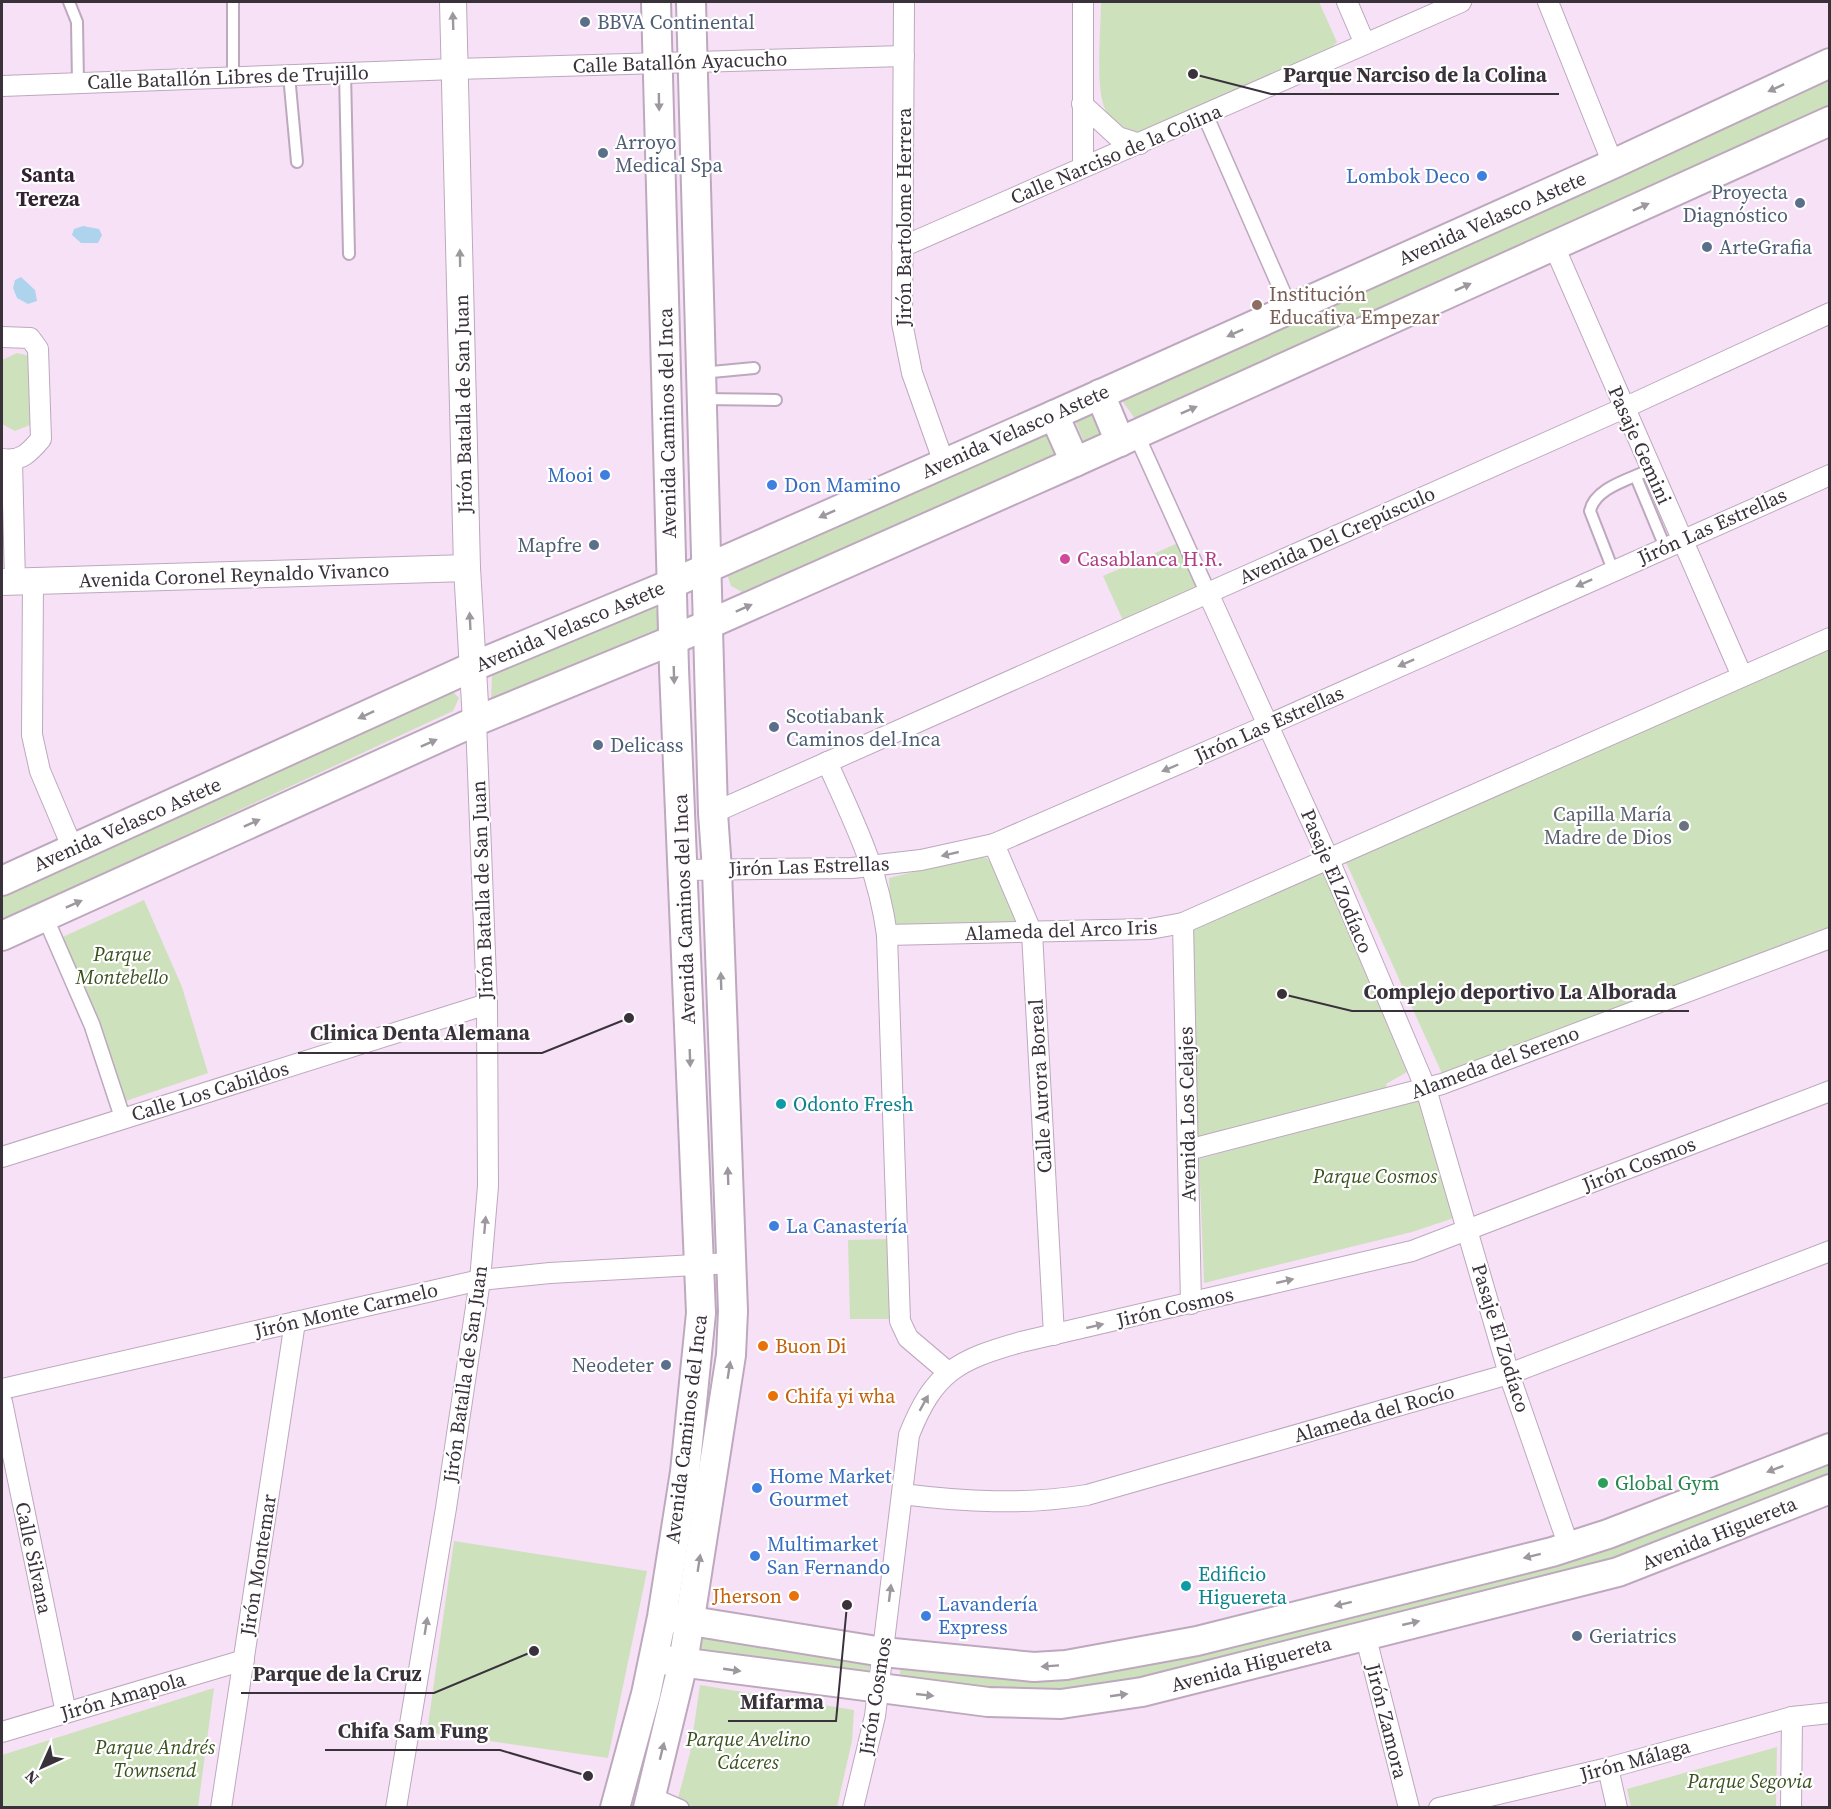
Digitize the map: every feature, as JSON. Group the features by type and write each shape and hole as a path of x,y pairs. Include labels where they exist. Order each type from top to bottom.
{"main road":[{"name":"Avenida Caminos del Inca","path":"615,1808 662,1617 685,1472 702,1313 671,584 656,2"},
{"name":"Avenida Caminos del Inca","path":"650,1801 691,1621 731,1354 734,1311 717,870 712,813 691,2"},
{"name":"Avenida Velasco Astete","path":"2,881 472,667 671,584 1054,415 1613,164 1830,63"},
{"path":"2,936 476,722 708,625 1075,462 1830,121"},
{"path":"1100,394 1128,438"},
{"path":"1054,415 1075,462"},
{"name":"Avenida Higuereta","path":"662,1617 883,1652 1034,1667 1087,1662 1197,1641 1569,1547 1830,1448"},
{"name":"Avenida Higuereta","path":"653,1658 988,1702 1061,1704 1142,1692 1618,1572 1830,1489"}],"street":[{"name":"Jirón Batalla de San Juan","path":"396,1808 446,1508 480,1280 488,1186 487,1004 476,722 467,568 453,2"},
{"name":"Jirón Bartolome Herrera","path":"904,2 902,323 912,373 944,463"},
{"path":"1083,2 1083,167"},
{"path":"1347,2 1365,44"},
{"name":"Calle Narciso de la Colina","path":"902,247 1461,2"},
{"path":"1548,2 1613,164"},
{"name":"Calle Batallón Ayacucho","path":"455,69 904,56"},
{"name":"Calle Batallón Libres de Trujillo","path":"2,86 455,69"},
{"path":"1082,104 1118,137 1140,144"},
{"path":"1205,115 1290,309"},
{"name":"Pasaje Gemini","path":"1554,246 1624,408 1643,473 1673,543 1742,676"},
{"name":"Avenida Del Crepúsculo","path":"712,813 1624,408 1830,313"},
{"path":"2,337 30,338 38,349 41,439 27,456 7,460 16,582 32,735 40,771 74,849"},
{"name":"Pasaje El Zodíaco","path":"1128,438 1208,593 1329,860 1426,1089 1469,1229 1509,1374 1569,1547"},
{"name":"Jirón Las Estrellas","path":"682,870 873,866 921,860 994,844 1830,475"},
{"name":"Avenida Coronel Reynaldo Vivanco","path":"16,582 467,568"},
{"name":"Alameda del Arco Iris","path":"887,935 1150,929 1183,923 1830,638"},
{"path":"827,762 873,866 882,898 887,935 900,1321 909,1338 948,1372"},
{"name":"Calle Aurora Boreal","path":"994,844 1032,933 1054,1335"},
{"path":"45,917 92,1025 123,1119"},
{"name":"Avenida Los Celajes","path":"1183,923 1191,1304"},
{"name":"Alameda del Sereno","path":"1188,1150 1426,1089 1830,938"},
{"name":"Calle Los Cabildos","path":"2,1157 487,1004"},
{"name":"Jirón Cosmos","path":"853,1808 879,1689 909,1435 925,1399 948,1372 964,1361 995,1349 1412,1251 1830,1091"},
{"name":"Alameda del Rocío","path":"902,1494 995,1503 1043,1501 1087,1495 1509,1374 1830,1251"},
{"name":"Jirón Monte Carmelo","path":"2,1389 480,1280 699,1263 731,1263"},
{"name":"Jirón Montemar","path":"221,1808 295,1322"},
{"name":"Calle Silvana","path":"2,1402 66,1713"},
{"name":"Jirón Zamora","path":"1365,1634 1409,1808"},
{"name":"Jirón Amapola","path":"2,1732 244,1660"},
{"name":"Jirón Málaga","path":"1439,1808 1608,1768 1792,1717 1830,1713"},
{"path":"1791,1808 1792,1717"},
{"path":"1608,1768 1617,1808"},
{"path":"650,1801 681,1808"}],"lane":[{"path":"69,2 77,22 78,83"},
{"path":"233,2 233,77"},
{"path":"345,73 349,254"},
{"path":"289,75 297,162"},
{"path":"701,386 754,368"},
{"path":"701,386 776,400"},
{"path":"1613,570 1590,511 1592,501 1600,493 1643,473"}],"green space":[{"path":"1101,2 1319,2 1337,42 1323,57 1148,133 1142,132 1123,127 1108,115 1105,109 1099,73"},
{"path":"1829,75 1829,107 1135,419 1123,402 1124,395"},
{"path":"17,353 30,356 34,420 30,425 15,431 2,424 2,360"},
{"path":"1088,405 1110,432 1089,444 1084,442 1073,416"},
{"path":"1048,425 1060,452 742,592 731,586 726,571"},
{"path":"1178,543 1200,592 1125,625 1103,576"},
{"path":"656,602 658,630 491,701 492,671"},
{"path":"1829,645 1829,928 1445,1080 1344,858"},
{"path":"449,688 459,698 453,711 2,920 2,890"},
{"path":"977,856 987,858 992,864 1025,928 891,930 889,878"},
{"path":"1323,872 1407,1072 1386,1084 1388,1094 1196,1142 1192,926"},
{"name":"Parque Montebello","path":"144,900 182,987 208,1073 120,1103 56,940"},
{"name":"Parque Cosmos","path":"1419,1099 1457,1217 1412,1232 1204,1283 1199,1159"},
{"path":"889,1239 891,1319 850,1319 848,1240"},
{"path":"1829,1459 1829,1479 1666,1546 1065,1698 900,1679 900,1665 1092,1668"},
{"path":"454,1541 647,1571 608,1758 427,1732"},
{"path":"703,1635 866,1658 870,1665 868,1673 700,1651"},
{"name":"Parque Avelino Cáceres","path":"700,1685 854,1710 852,1741 837,1807 689,1808 677,1802 690,1753"},
{"name":"Parque Andrés Townsend","path":"214,1688 198,1807 2,1807 2,1755"},
{"name":"Parque Segovia","path":"1777,1747 1776,1807 1631,1807 1627,1789"}],"water":[{"path":"83,226 99,229 102,235 98,243 81,243 72,235 74,229"},
{"path":"21,277 35,290 37,301 28,304 17,298 13,288 15,280"}],"place":[{"name":"BBVA Continental","path":"585,22"},
{"name":"Parque Narciso de la Colina","path":"1193,74"},
{"name":"Arroyo Medical Spa","path":"603,153"},
{"name":"Lombok Deco","path":"1482,176"},
{"name":"Proyecta Diagnóstico","path":"1800,203"},
{"name":"ArteGrafia","path":"1707,247"},
{"name":"Institución Educativa Empezar","path":"1257,305"},
{"name":"Mooi","path":"605,475"},
{"name":"Don Mamino","path":"772,485"},
{"name":"Mapfre","path":"594,545"},
{"name":"Casablanca H.R.","path":"1065,559"},
{"name":"Scotiabank Caminos del Inca","path":"774,727"},
{"name":"Delicass","path":"598,745"},
{"name":"Capilla María Madre de Dios","path":"1684,826"},
{"name":"Complejo deportivo La Alborada","path":"1282,994"},
{"name":"Clinica Denta Alemana","path":"629,1018"},
{"name":"Odonto Fresh","path":"781,1104"},
{"name":"La Canastería","path":"774,1226"},
{"name":"Buon Di","path":"763,1346"},
{"name":"Neodeter","path":"666,1365"},
{"name":"Chifa yi wha","path":"773,1396"},
{"name":"Global Gym","path":"1603,1483"},
{"name":"Home Market Gourmet","path":"757,1488"},
{"name":"Multimarket San Fernando","path":"755,1556"},
{"name":"Edificio Higuereta","path":"1186,1586"},
{"name":"Jherson","path":"794,1596"},
{"name":"Mifarma","path":"847,1605"},
{"name":"Lavandería Express","path":"926,1616"},
{"name":"Geriatrics","path":"1577,1636"},
{"name":"Parque de la Cruz","path":"534,1651"},
{"name":"Chifa Sam Fung","path":"588,1776"}],"district":[{"name":"Santa Tereza","path":"48,187"}]}
